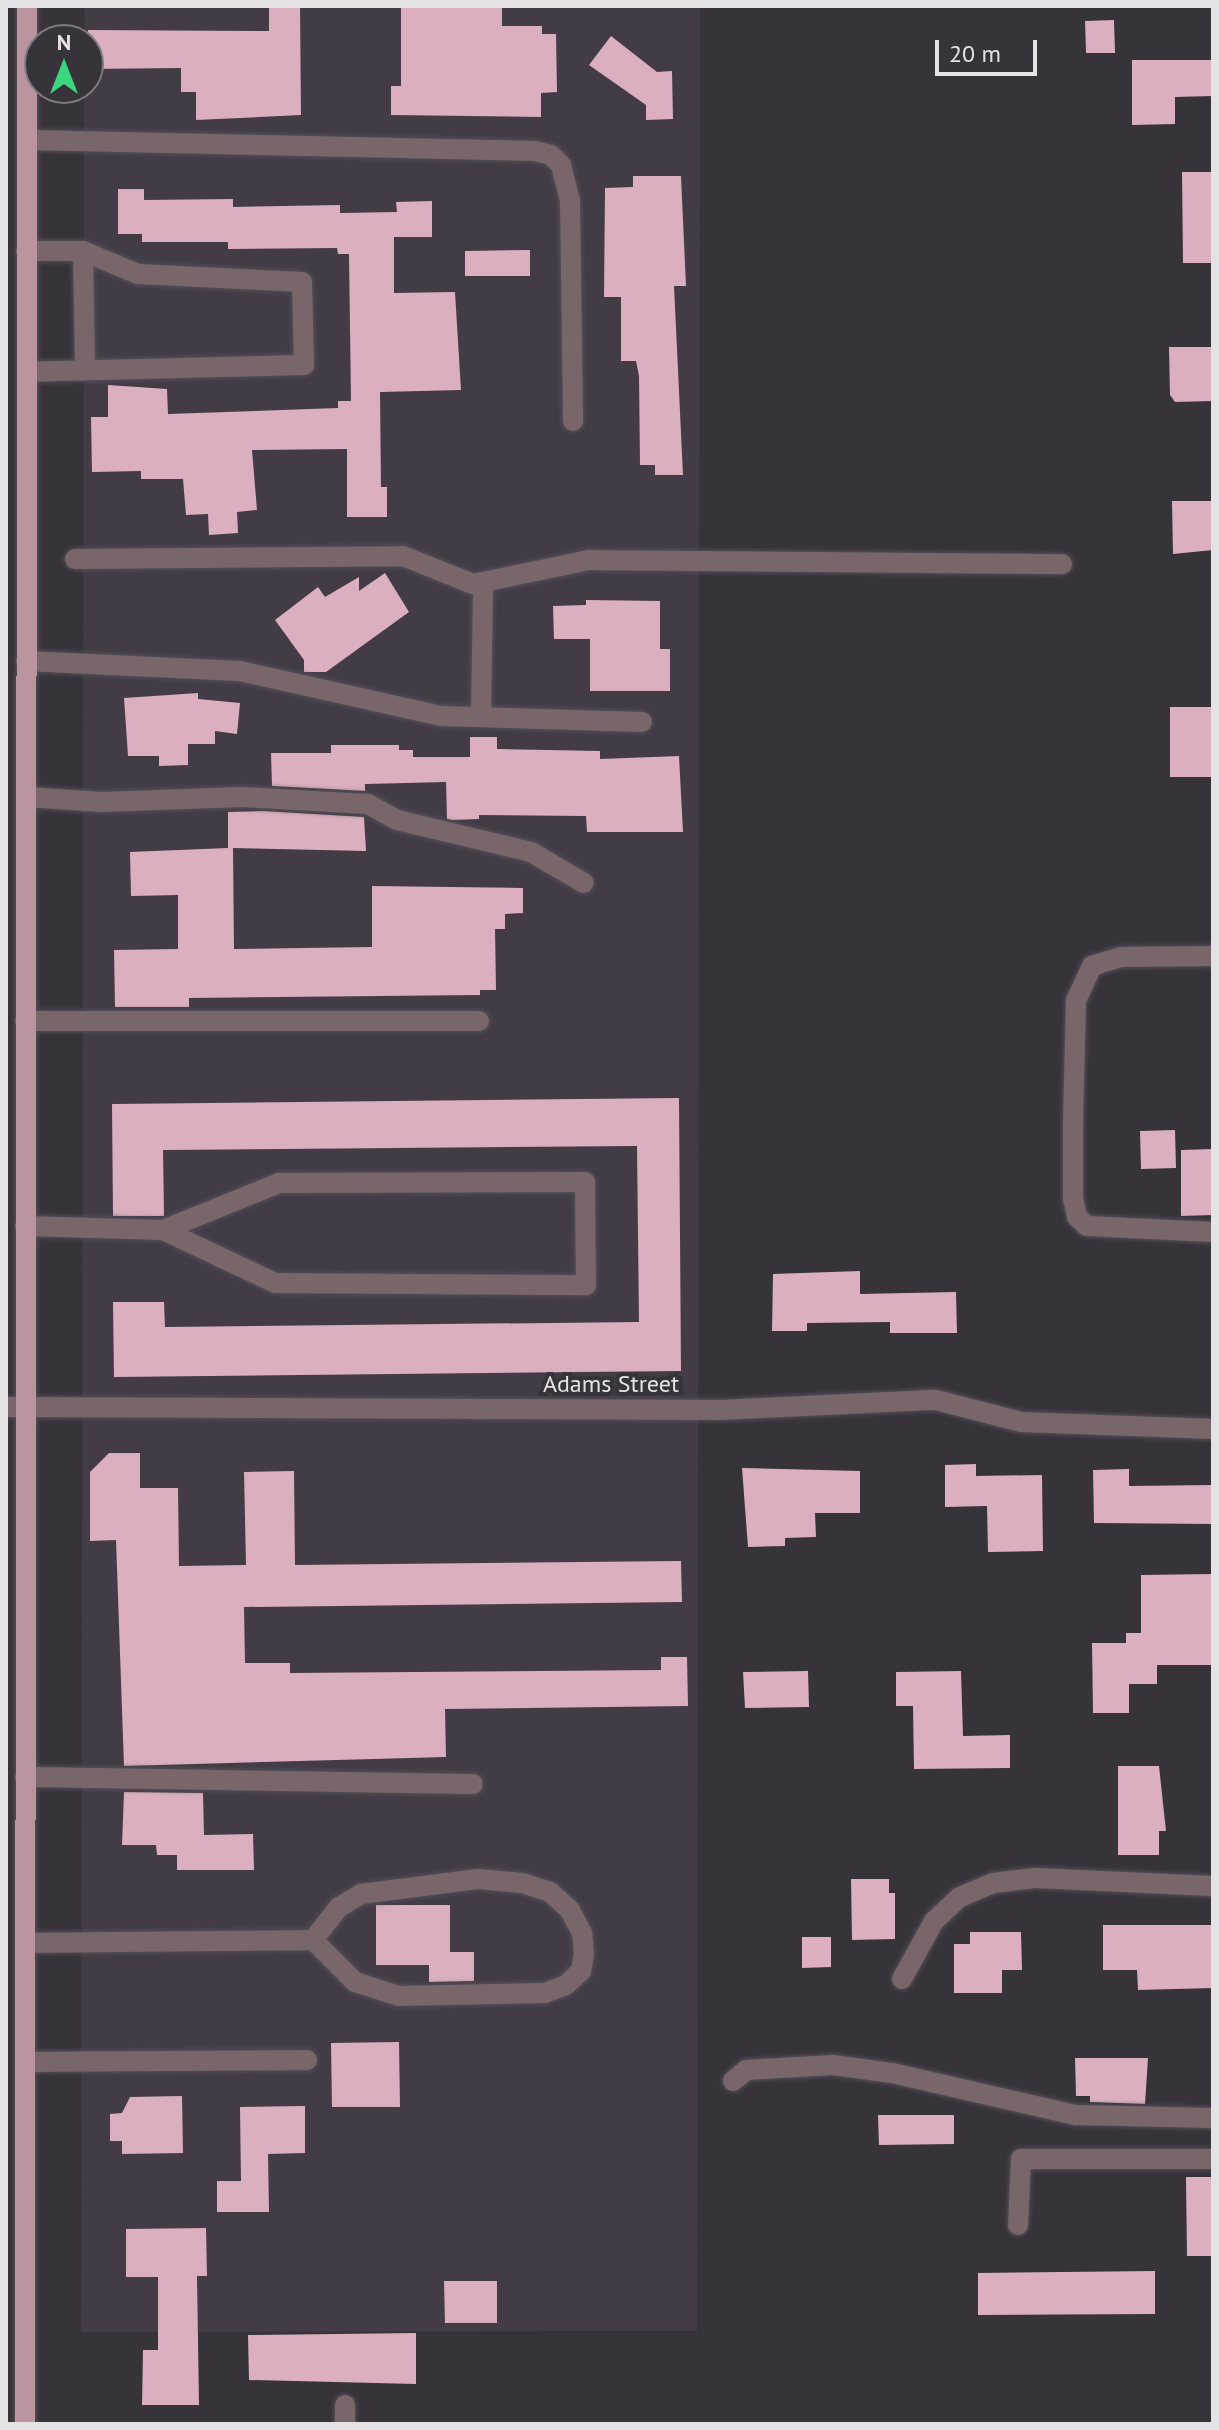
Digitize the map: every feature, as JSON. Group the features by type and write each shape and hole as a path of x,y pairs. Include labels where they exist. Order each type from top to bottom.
{"main road":[{"path":"25,2424 25,1777 15,1407 25,1226 27,6"}],"street":[{"path":"27,140 551,155 561,165 570,200 573,421"},
{"path":"26,251 83,251 138,274 302,282 304,365 27,372"},
{"path":"83,251 85,370"},
{"path":"75,559 403,556 458,582 483,583 531,568 589,560 1062,564"},
{"path":"481,717 483,583"},
{"path":"26,661 240,671 400,709 481,717 642,722"},
{"path":"26,797 102,802 242,797 368,804 397,820 531,852 584,883"},
{"path":"1213,956 1121,957 1092,966 1076,1000 1073,1127 1073,1199 1077,1217 1087,1226 1213,1232"},
{"path":"25,1021 479,1021"},
{"path":"25,1226 163,1230 275,1283 586,1285 585,1182 279,1183 163,1230"},
{"name":"Adams Street","path":"15,1407 720,1410 936,1400 1021,1422 1213,1429"},
{"path":"25,1777 473,1784"},
{"path":"902,1979 934,1921 960,1897 993,1883 1035,1878 1213,1886"},
{"path":"25,1943 313,1940 355,1982 399,1996 545,1993 566,1985 581,1971 584,1954 576,1921 550,1892 522,1883 478,1879 361,1894 339,1907 313,1940"},
{"path":"25,2062 307,2060"},
{"path":"733,2081 746,2070 833,2065 892,2073 1076,2115 1213,2118"},
{"path":"1018,2225 1021,2159 1213,2159"}],"shaded area":[{"path":"84,6 700,6 697,2331 81,2332 84,104 104,104 104,24 85,24"}],"building":[{"path":"269,6 300,6 301,115 196,120 196,92 181,92 181,68 104,69 104,30 269,31"},
{"path":"401,6 502,6 502,26 542,26 542,34 556,34 557,92 541,93 541,117 391,115 391,86 401,86"},
{"path":"1114,20 1115,53 1086,53 1085,21"},
{"path":"611,36 657,72 672,71 673,119 646,120 646,105 589,65"},
{"path":"1132,60 1213,60 1213,96 1175,97 1175,124 1132,125"},
{"path":"1182,172 1213,172 1213,263 1183,263"},
{"path":"633,176 681,176 686,286 674,286 683,475 655,475 655,465 640,465 639,376 636,361 621,361 621,297 604,297 605,188 633,187"},
{"path":"118,189 144,189 144,200 233,199 233,207 340,205 340,213 397,212 396,202 432,201 432,237 394,237 394,293 455,292 461,390 380,392 381,487 387,487 387,517 347,517 347,449 252,450 257,510 237,512 238,533 209,535 208,514 186,515 183,479 141,479 141,471 92,472 91,417 108,417 108,385 167,389 168,414 338,408 338,401 351,401 349,254 338,254 337,248 228,249 228,242 142,242 142,234 118,234"},
{"path":"530,250 530,276 465,276 465,251"},
{"path":"1169,347 1213,347 1213,401 1175,402 1170,395"},
{"path":"1172,501 1213,501 1213,550 1173,554"},
{"path":"385,573 409,612 326,672 304,672 304,660 275,620 318,587 325,597 359,577 359,591"},
{"path":"586,600 660,601 660,649 670,649 670,691 590,691 590,639 554,639 553,606 586,605"},
{"path":"198,693 198,699 240,703 237,734 215,731 215,744 188,744 188,765 159,766 159,756 128,756 124,698"},
{"path":"1170,707 1213,707 1213,777 1170,777"},
{"path":"470,737 497,737 497,749 600,751 600,759 679,756 683,832 587,832 586,816 479,815 479,819 447,819 446,782 365,784 365,791 272,786 271,753 331,753 331,745 399,745 399,750 413,750 413,757 470,757"},
{"path":"228,812 364,817 366,851 233,848 234,949 372,947 372,886 523,888 523,913 505,914 505,929 495,929 496,990 480,990 480,995 189,998 189,1007 115,1007 114,950 178,949 178,895 131,896 130,852 228,848"},
{"path":"679,1098 681,1371 114,1377 113,1302 164,1302 165,1327 639,1322 637,1146 163,1150 164,1216 113,1216 112,1104"},
{"path":"1175,1130 1176,1168 1141,1169 1140,1131"},
{"path":"1213,1149 1213,1215 1181,1216 1181,1150"},
{"path":"860,1271 860,1294 956,1292 957,1333 890,1333 890,1322 807,1323 807,1331 772,1331 773,1274"},
{"path":"109,1453 140,1453 140,1488 178,1488 179,1566 246,1565 244,1472 294,1471 295,1565 681,1561 682,1602 244,1607 245,1663 290,1663 290,1673 661,1670 661,1657 687,1657 688,1706 445,1709 446,1757 124,1766 116,1540 90,1541 90,1472"},
{"path":"976,1464 976,1476 1042,1475 1043,1551 988,1552 987,1506 945,1507 945,1465"},
{"path":"742,1468 860,1471 860,1513 815,1513 816,1537 785,1538 785,1546 748,1547"},
{"path":"1129,1469 1129,1486 1213,1485 1213,1524 1094,1523 1093,1470"},
{"path":"1213,1574 1213,1665 1157,1665 1157,1684 1129,1684 1129,1713 1093,1713 1092,1643 1126,1643 1126,1633 1141,1633 1141,1575"},
{"path":"808,1671 809,1707 745,1708 743,1672"},
{"path":"961,1671 963,1736 1010,1735 1010,1768 914,1769 913,1706 896,1706 896,1672"},
{"path":"1118,1766 1159,1766 1166,1831 1159,1831 1159,1855 1118,1855"},
{"path":"124,1792 203,1793 204,1835 253,1834 254,1870 177,1870 177,1855 157,1855 156,1845 122,1845"},
{"path":"851,1879 889,1879 889,1893 895,1893 895,1939 852,1940"},
{"path":"376,1905 450,1905 450,1952 474,1952 474,1981 429,1982 429,1965 376,1965"},
{"path":"1103,1925 1213,1925 1213,1988 1138,1990 1137,1970 1103,1970"},
{"path":"970,1932 1021,1932 1022,1970 1002,1970 1002,1993 954,1993 954,1944 970,1944"},
{"path":"802,1937 831,1937 831,1967 802,1968"},
{"path":"399,2042 400,2107 332,2107 331,2043"},
{"path":"1075,2058 1148,2058 1145,2104 1090,2102 1090,2096 1076,2096"},
{"path":"182,2096 183,2153 122,2154 122,2141 110,2141 110,2114 122,2113 130,2097"},
{"path":"305,2106 305,2153 268,2154 269,2212 217,2212 217,2181 241,2181 240,2107"},
{"path":"878,2115 954,2115 954,2144 879,2145"},
{"path":"1186,2177 1213,2177 1213,2256 1187,2256"},
{"path":"206,2228 207,2276 197,2276 199,2405 142,2405 143,2350 158,2350 158,2277 126,2277 126,2229"},
{"path":"1155,2271 1155,2314 978,2315 978,2273"},
{"path":"444,2281 497,2281 497,2323 445,2323"},
{"path":"416,2333 416,2384 249,2380 248,2335"}]}
